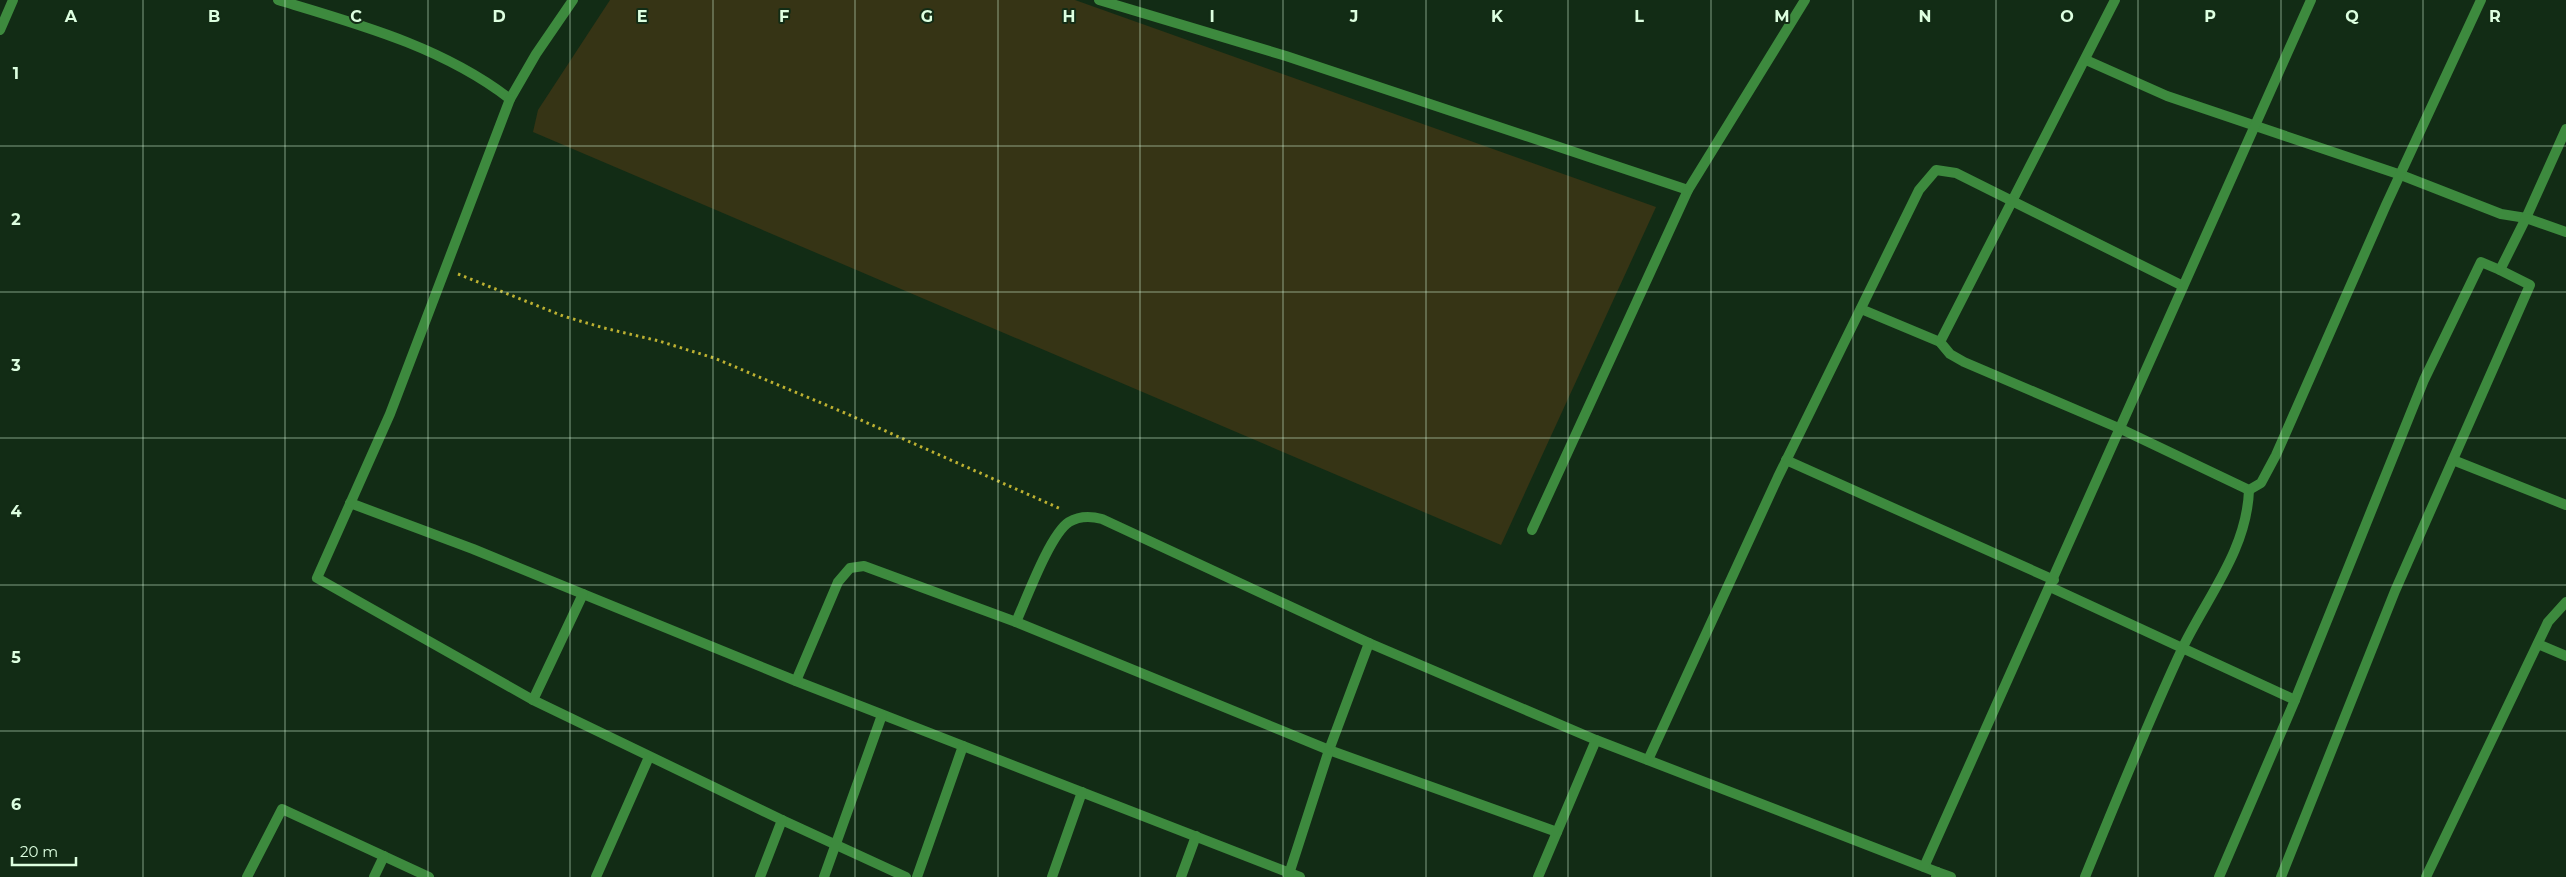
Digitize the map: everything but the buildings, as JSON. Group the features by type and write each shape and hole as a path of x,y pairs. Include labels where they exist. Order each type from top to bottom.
{"street":[{"path":"0,30 13,0"},
{"path":"278,0 379,31 481,77 510,99"},
{"path":"573,0 536,54 510,99 390,414 317,578 534,700 649,757 906,877"},
{"path":"1099,0 1286,56 1688,190"},
{"path":"1532,530 1688,190 1805,0"},
{"path":"1940,342 2086,60 2115,0"},
{"path":"1924,867 2121,430 2311,0"},
{"path":"2249,490 2261,483 2276,455 2386,205 2481,0"},
{"path":"2086,60 2167,96 2255,124 2401,175 2501,214 2526,218 2566,232"},
{"path":"2500,270 2526,218 2566,129"},
{"path":"1648,760 1786,460 1920,190 1936,170 1956,173 2183,286"},
{"path":"2219,877 2295,700 2424,380 2480,262 2530,285 2395,591 2280,877"},
{"path":"1861,309 1940,342 1950,354 1964,362 2121,430 2249,490"},
{"path":"1786,460 2052,583 2183,648 2295,700"},
{"path":"2453,460 2566,505"},
{"path":"2085,877 2119,793 2183,648 2238,546 2248,510 2249,490"},
{"path":"350,502 882,715 1196,836 1289,875 1300,877"},
{"path":"1016,622 1055,538 1067,523 1076,519 1094,516 1369,643 1596,740 1924,867 1936,875 1951,877"},
{"path":"796,681 838,582 850,568 864,566 1016,622 1329,750 1557,832"},
{"path":"534,700 583,594"},
{"path":"2426,877 2548,622 2566,602"},
{"path":"1289,875 1329,750 1369,643"},
{"path":"2538,644 2566,656"},
{"path":"824,877 882,715"},
{"path":"1538,877 1596,740"},
{"path":"918,877 963,746"},
{"path":"596,877 649,757"},
{"path":"1052,877 1082,792"},
{"path":"247,877 282,809 429,877"},
{"path":"760,877 782,820"},
{"path":"1181,877 1196,836"},
{"path":"374,877 384,856"}],"path":[{"path":"446,270 563,316 659,341 714,358 1058,507 1076,519"}],"shaded area":[{"path":"610,0 1075,0 1656,207 1501,545 533,132 538,110"}]}
